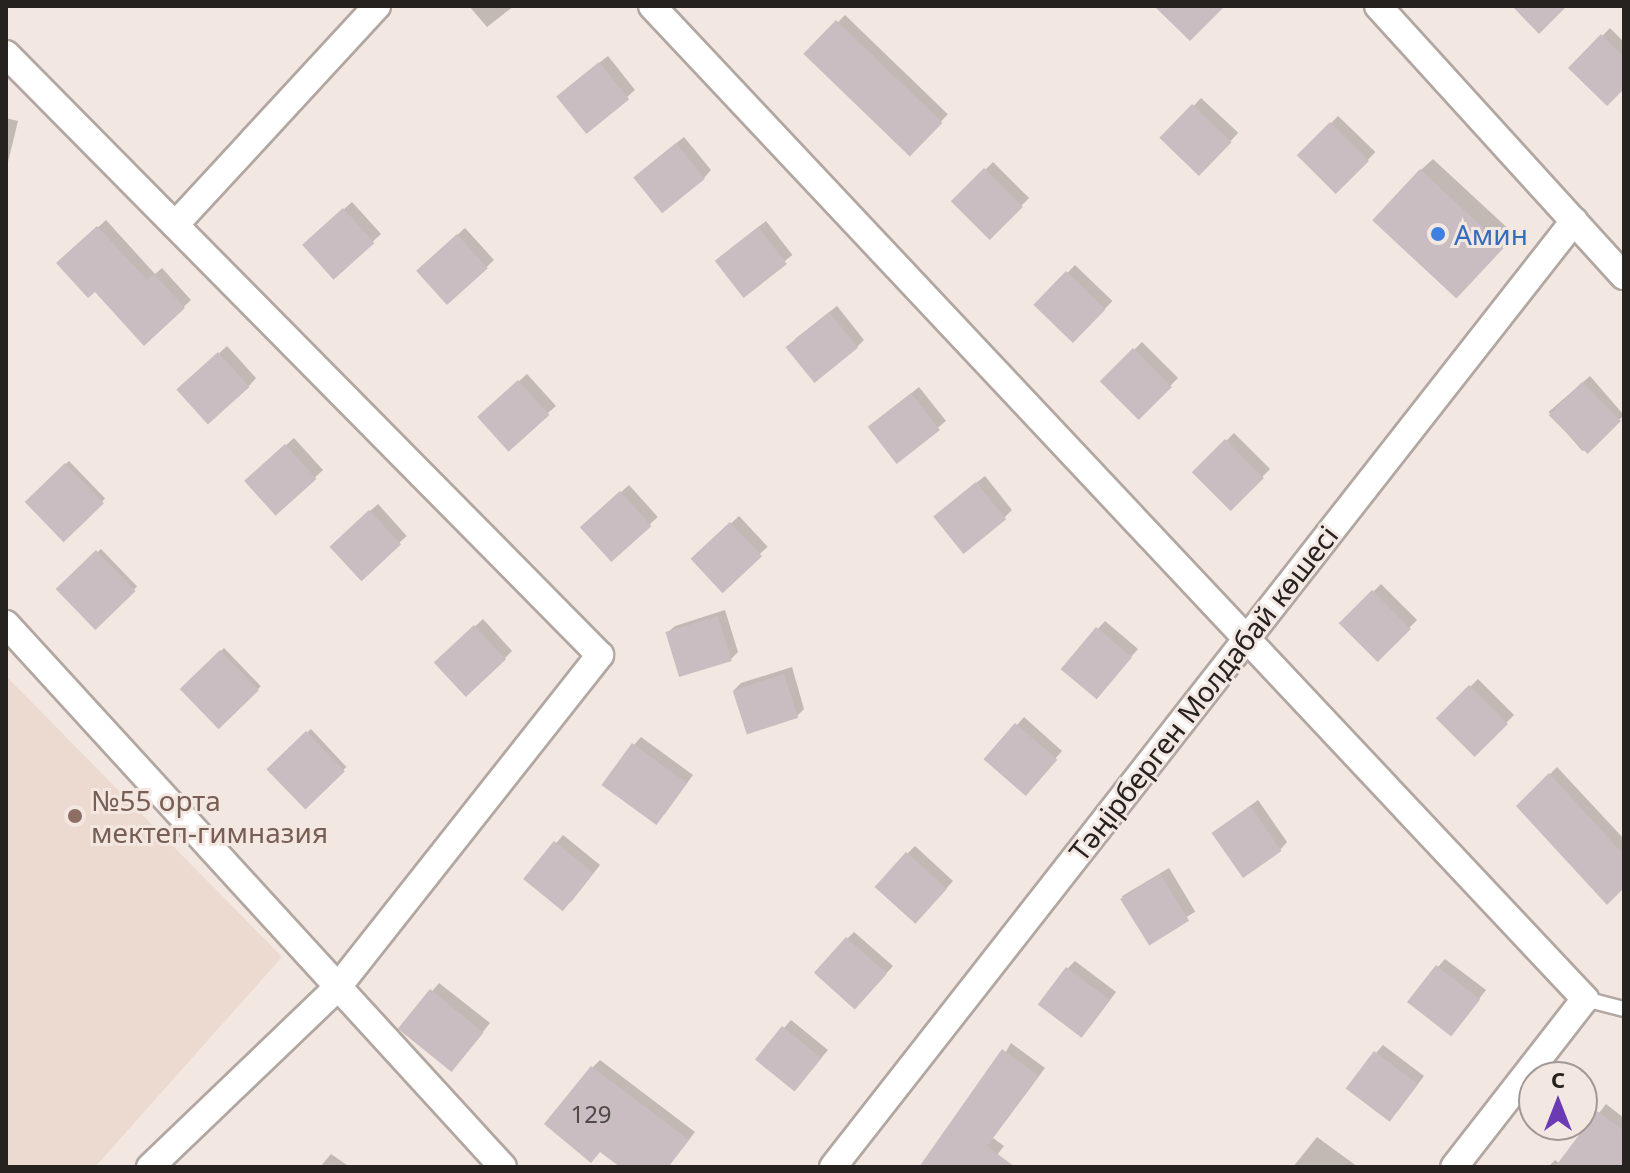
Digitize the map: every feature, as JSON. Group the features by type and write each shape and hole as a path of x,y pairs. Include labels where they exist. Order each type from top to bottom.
{"street":[{"path":"175,225 377,6"},
{"path":"652,6 1585,999 1454,1167"},
{"path":"1378,6 1624,276"},
{"path":"6,54 600,655 339,986 150,1167"},
{"name":"Тәңірберген Молдабай көшесі","path":"833,1167 1574,221"},
{"path":"6,624 503,1167"}],"lane":[{"path":"1585,999 1624,1009"}],"shaded area":[{"name":"№55 орта мектеп-гимназия","path":"6,676 282,957 95,1167 6,1167"}],"building":[{"path":"1154,6 1225,6 1190,41"},
{"path":"1512,6 1567,6 1539,34"},
{"path":"836,20 942,123 910,157 803,54"},
{"path":"1601,34 1624,57 1624,89 1607,106 1568,68"},
{"path":"599,62 629,99 586,134 556,97"},
{"path":"1192,104 1232,142 1199,176 1159,138"},
{"path":"1330,122 1369,161 1336,194 1297,155"},
{"path":"676,143 705,179 662,213 633,178"},
{"path":"984,168 1023,207 990,240 951,201"},
{"name":"Амин","path":"1420,169 1504,247 1456,299 1372,220"},
{"path":"343,208 374,243 334,280 302,245"},
{"path":"97,226 147,280 154,274 185,308 144,346 95,292 88,298 56,263"},
{"path":"758,227 787,264 744,298 715,261"},
{"path":"457,234 488,268 447,305 416,271"},
{"path":"1066,271 1106,309 1073,343 1033,305"},
{"path":"829,312 858,348 814,383 785,347"},
{"path":"1133,348 1172,387 1139,420 1100,381"},
{"path":"218,352 249,387 208,424 176,389"},
{"path":"518,380 549,415 509,452 477,417"},
{"path":"1582,382 1621,421 1588,454 1549,415"},
{"path":"911,393 940,430 897,464 868,427"},
{"path":"1225,439 1264,478 1231,511 1192,472"},
{"path":"285,444 316,479 276,516 244,481"},
{"path":"65,463 104,503 64,542 25,502"},
{"path":"976,482 1006,519 963,554 933,517"},
{"path":"620,491 651,526 611,562 580,527"},
{"path":"369,510 401,544 362,581 330,547"},
{"path":"730,522 762,556 723,593 691,559"},
{"path":"96,550 136,591 95,630 56,589"},
{"path":"1372,590 1411,629 1378,662 1339,623"},
{"path":"718,616 732,661 679,677 665,632"},
{"path":"474,625 506,659 466,697 434,663"},
{"path":"1096,627 1132,657 1097,699 1061,669"},
{"path":"220,650 259,690 219,729 180,689"},
{"path":"784,674 798,718 747,734 733,691"},
{"path":"1469,685 1508,724 1475,757 1436,718"},
{"path":"1015,723 1057,760 1026,796 984,759"},
{"path":"306,731 345,771 305,809 266,769"},
{"path":"632,743 687,783 656,825 601,785"},
{"path":"1549,773 1624,855 1624,888 1607,905 1516,806"},
{"path":"1250,806 1282,851 1243,878 1211,833"},
{"path":"554,841 594,873 563,911 523,879"},
{"path":"906,852 947,889 915,924 875,887"},
{"path":"1160,874 1189,921 1149,946 1120,899"},
{"path":"846,937 887,974 855,1009 814,973"},
{"path":"1436,965 1480,999 1451,1037 1407,1002"},
{"path":"1066,967 1110,1000 1082,1038 1038,1005"},
{"path":"430,989 484,1032 452,1072 398,1029"},
{"path":"782,1026 822,1058 795,1092 755,1059"},
{"path":"1002,1049 1039,1076 987,1146 1015,1167 919,1167"},
{"path":"1374,1051 1418,1084 1390,1122 1346,1089"},
{"path":"591,1066 689,1140 668,1167 620,1167 600,1152 591,1163 544,1124"},
{"path":"1598,1112 1624,1131 1624,1167 1555,1167 1574,1141 1598,1141"}],"place":[{"name":"Амин","path":"1438,234"},
{"name":"№55 орта мектеп-гимназия","path":"75,816"}]}
